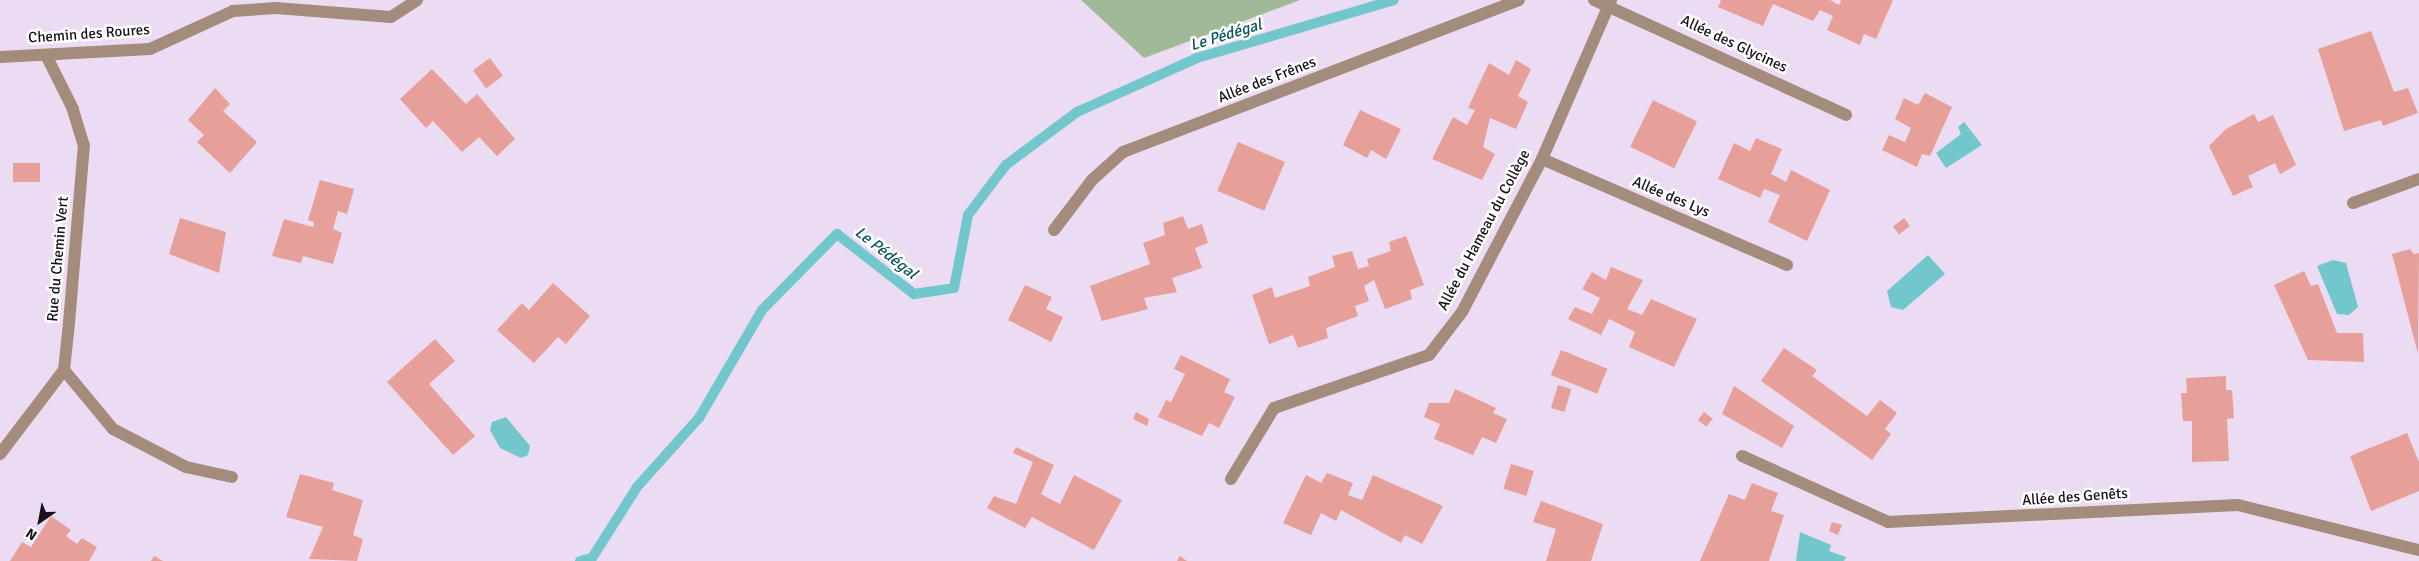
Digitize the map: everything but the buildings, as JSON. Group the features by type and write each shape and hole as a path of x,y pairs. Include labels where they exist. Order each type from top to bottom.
{"street":[{"name":"Chemin des Roures","path":"0,57 150,49 234,5 391,17 418,0"},
{"name":"Allée des Frênes","path":"1054,230 1092,180 1123,152 1519,0"},
{"path":"1594,0 1610,2"},
{"name":"Allée des Glycines","path":"1610,2 1846,114"},
{"name":"Allée du Hameau du Collège","path":"1231,479 1274,408 1429,354 1462,312 1542,159 1610,2"},
{"name":"Rue du Chemin Vert","path":"46,55 73,109 84,146 64,370"},
{"name":"Allée des Lys","path":"1542,159 1787,265"},
{"path":"2352,203 2419,179"},
{"path":"0,454 64,370 113,429 186,467 232,477"},
{"name":"Allée des Genêts","path":"1742,456 1888,522 2238,505 2419,550"}],"shaded area":[{"path":"1081,0 1300,0 1144,58"},
{"path":"1964,122 1982,145 1946,168 1936,153 1961,134 1958,127"},
{"path":"1928,255 1945,274 1903,310 1891,307 1887,291"},
{"path":"2333,260 2346,263 2358,307 2349,315 2337,314 2317,266"},
{"path":"506,417 530,446 528,455 521,458 500,448 490,430 492,422"},
{"path":"1800,532 1831,545 1829,551 1846,557 1844,561 1796,561"}],"waterway":[{"name":"Le Pédégal","path":"580,561 592,558 637,487 699,418 762,310 837,234 914,294 954,288 968,215 1006,165 1077,112 1197,58 1394,0"}]}
